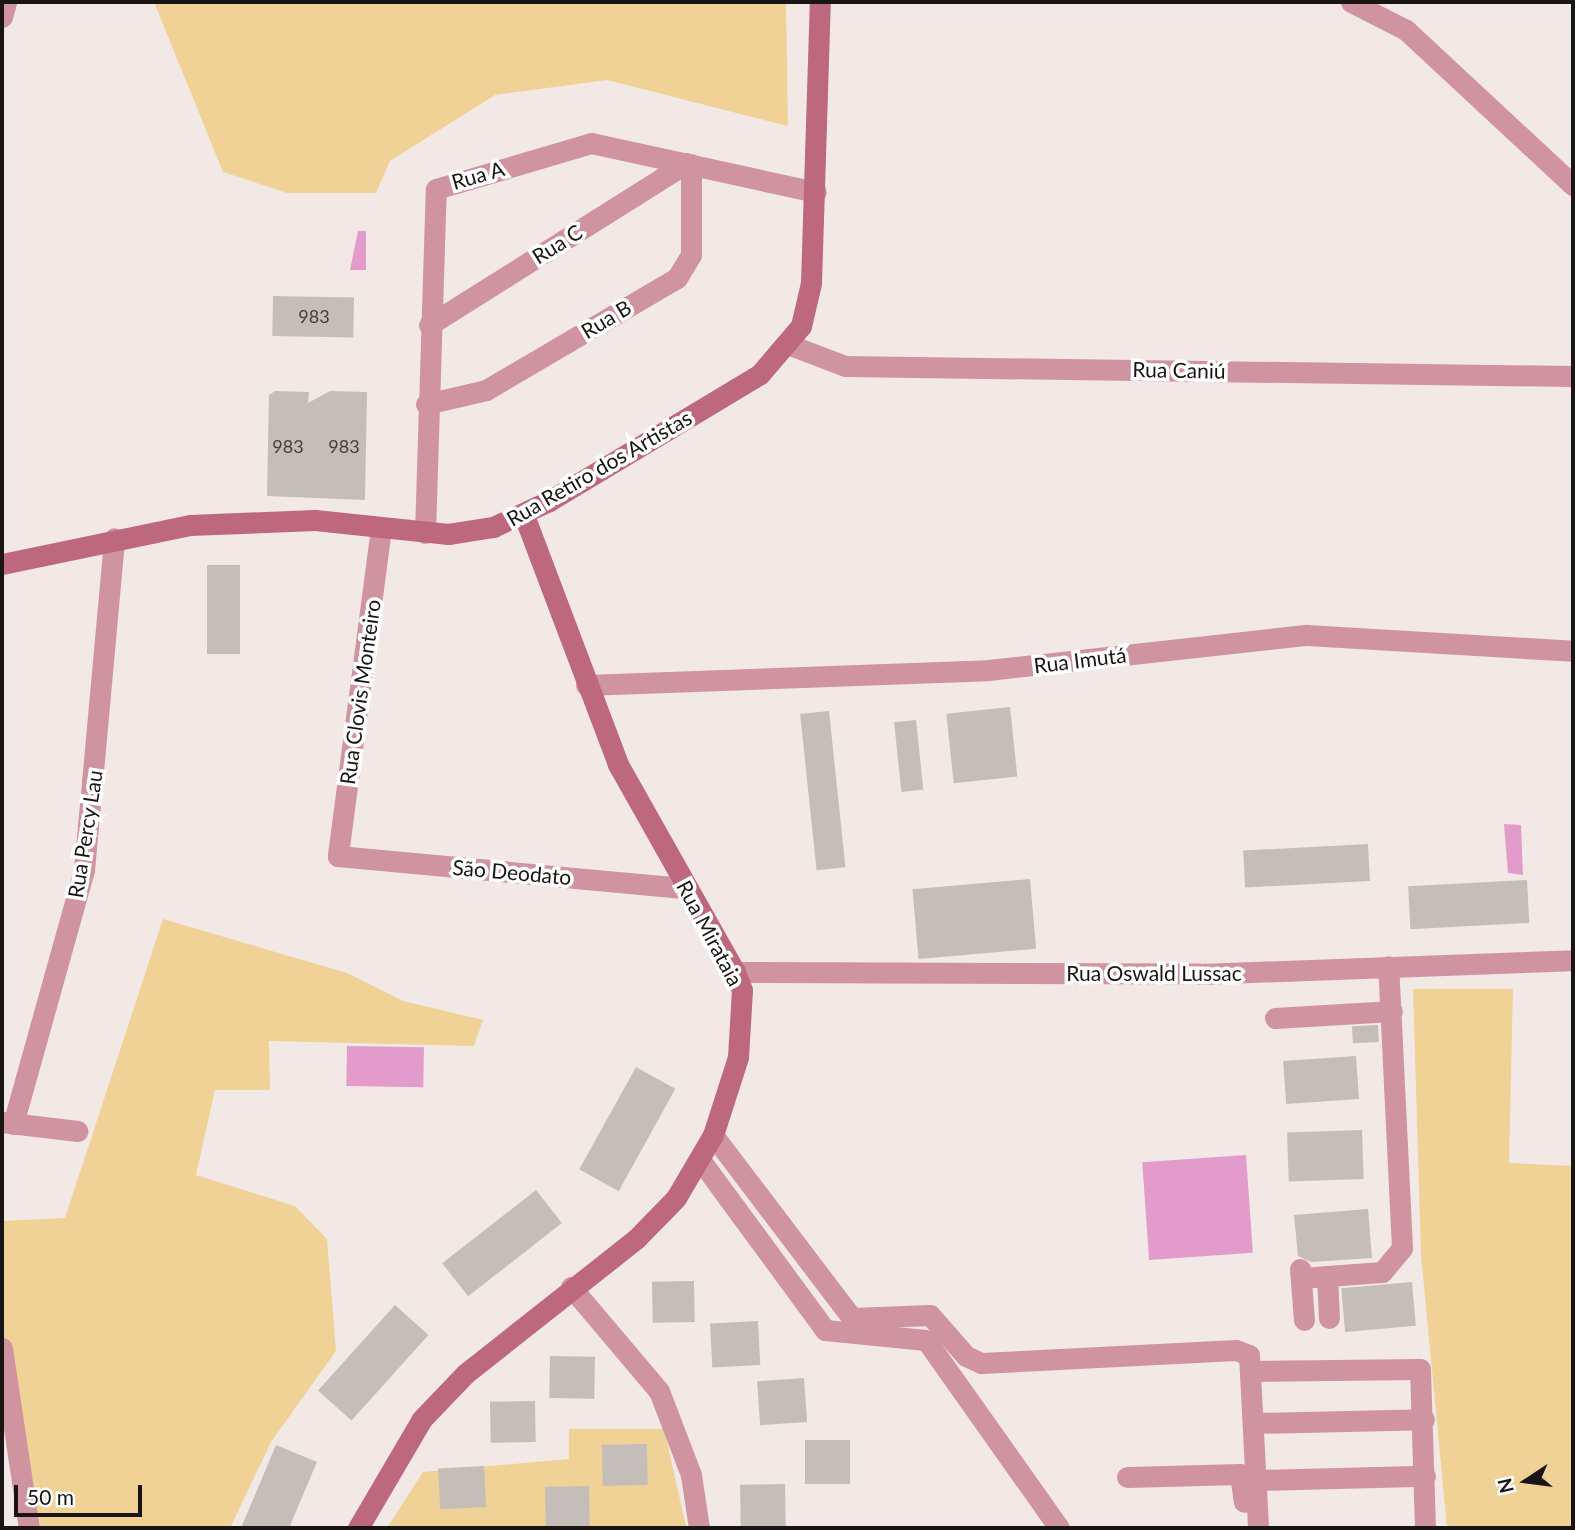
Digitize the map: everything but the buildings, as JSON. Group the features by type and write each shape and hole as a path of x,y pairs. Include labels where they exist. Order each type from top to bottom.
{"street":[{"path":"2,17 6,2"},
{"name":"Rua Retiro dos Artistas","path":"2,564 114,538 268,521 425,533 469,532 524,515 761,374 790,345 808,305 816,192 820,2"},
{"path":"1351,2 1406,30 1573,185"},
{"name":"Rua A","path":"425,533 426,404 436,189 591,143 816,192"},
{"name":"Rua C","path":"429,325 688,163"},
{"name":"Rua B","path":"426,404 486,390 677,278 691,255 688,163"},
{"name":"Rua Caniú","path":"790,345 845,366 1573,376"},
{"name":"Rua Mirataia","path":"358,1528 422,1419 465,1374 637,1238 701,1161 713,1135 738,1057 742,990 735,972 618,764 524,515"},
{"name":"Rua Clovis Monteiro","path":"338,856 382,528"},
{"name":"Rua Percy Lau","path":"7,1123 83,870 114,538"},
{"name":"Rua Imutá","path":"586,685 988,670 1307,635 1573,651"},
{"name":"São Deodato","path":"338,856 686,888"},
{"name":"Rua Oswald Lussac","path":"735,972 1199,974 1573,960"},
{"path":"1304,1320 1301,1273 1327,1276 1382,1272 1402,1248 1388,966"},
{"path":"1275,1018 1392,1010"},
{"path":"7,1123 77,1131"},
{"path":"713,1135 852,1318 930,1315 967,1356 981,1363 1236,1350 1249,1355 1258,1528"},
{"path":"701,1161 825,1330 926,1340 1059,1528"},
{"path":"1327,1276 1329,1318"},
{"path":"572,1287 659,1391 691,1475 699,1528"},
{"path":"2,1348 29,1528"},
{"path":"1251,1371 1417,1367 1424,1419 1425,1528"},
{"path":"1254,1423 1424,1419"},
{"path":"1128,1477 1240,1474 1244,1528"},
{"path":"1256,1480 1425,1475"}],"shaded area":[{"path":"154,2 786,2 788,126 607,80 495,95 390,161 376,193 287,193 223,172"},
{"path":"358,231 366,231 366,270 350,270"},
{"path":"1504,824 1521,825 1523,875 1508,873"},
{"path":"163,919 347,973 403,1001 483,1020 474,1046 269,1041 270,1090 215,1090 196,1175 295,1206 327,1239 336,1351 271,1442 230,1528 34,1528 2,1325 2,1221 65,1218"},
{"path":"1413,989 1513,989 1509,1163 1573,1166 1573,1528 1447,1528 1421,1255"},
{"path":"347,1046 424,1047 423,1087 346,1086"},
{"path":"1246,1155 1253,1253 1149,1260 1142,1162"},
{"path":"569,1429 664,1429 686,1526 387,1528 423,1472 569,1459"}]}
